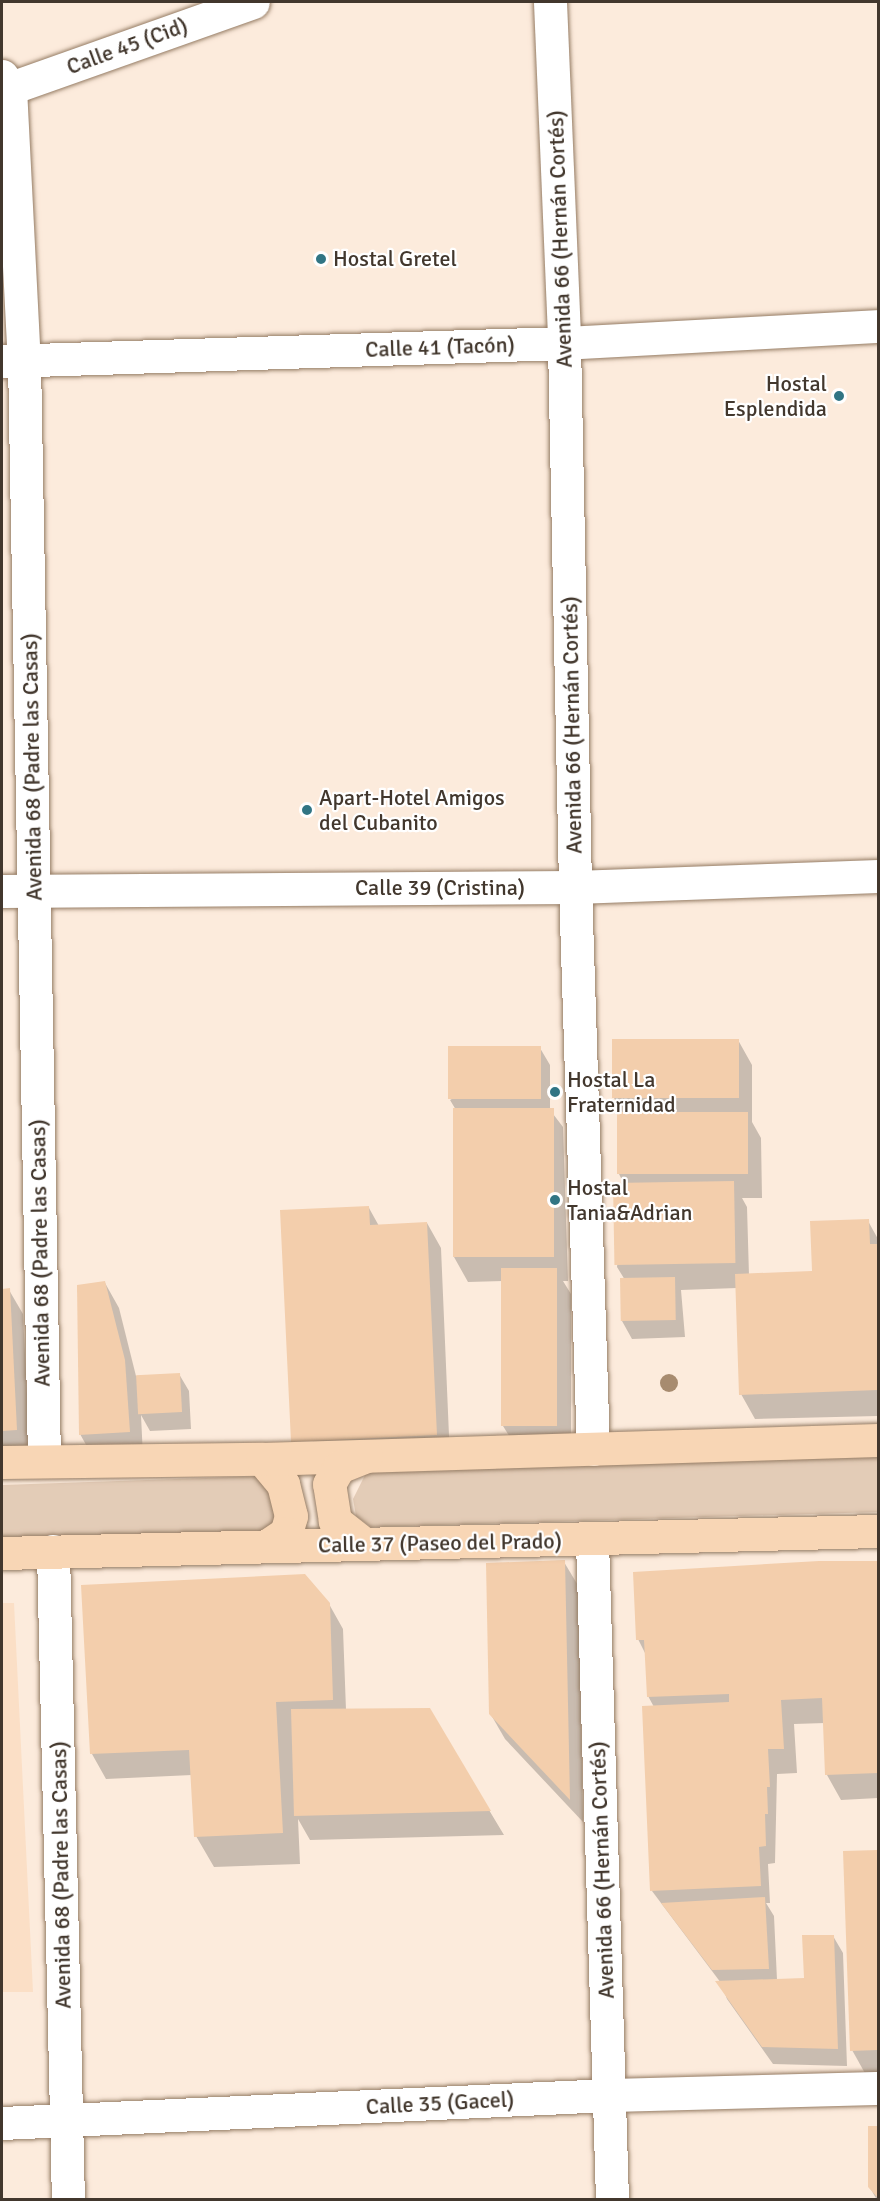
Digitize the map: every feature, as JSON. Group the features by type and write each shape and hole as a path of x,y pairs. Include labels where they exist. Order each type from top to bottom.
{"main road":[{"path":"2,1462 262,1459 879,1440"},
{"path":"363,1543 335,1521 329,1484 339,1467 368,1456"},
{"path":"262,1459 283,1484 291,1516 286,1533 268,1545"},
{"name":"Calle 37 (Paseo del Prado)","path":"2,1553 363,1543 592,1541 879,1531"}],"street":[{"name":"Calle 45 (Cid)","path":"4,85 253,2"},
{"name":"Avenida 66 (Hernán Cortés)","path":"550,2 564,343 575,887 593,1449"},
{"name":"Avenida 68 (Padre las Casas)","path":"4,85 34,890 44,1461"},
{"name":"Calle 41 (Tacón)","path":"13,360 564,343 879,326"},
{"name":"Calle 39 (Cristina)","path":"2,891 575,887 879,876"},
{"name":"Avenida 66 (Hernán Cortés)","path":"592,1541 612,2199"},
{"name":"Avenida 68 (Padre las Casas)","path":"53,1551 68,2199"},
{"name":"Calle 35 (Gacel)","path":"2,2123 609,2095 879,2088"}],"shaded area":[{"path":"878,1456 878,1512 371,1527 356,1516 353,1499 366,1473"},
{"path":"262,1476 271,1490 276,1516 268,1531 2,1538 2,1485"},
{"path":"2,1603 14,1603 33,1992 2,1992"}],"building":[{"path":"612,1039 739,1039 739,1098 612,1098"},
{"path":"448,1046 541,1046 541,1099 448,1099"},
{"path":"453,1108 554,1108 554,1257 453,1257"},
{"path":"617,1112 748,1112 748,1174 617,1174"},
{"path":"734,1181 735,1263 614,1265 613,1183"},
{"path":"369,1206 370,1225 427,1222 437,1435 291,1442 280,1210"},
{"path":"869,1219 870,1244 878,1244 878,1390 739,1395 735,1274 812,1271 810,1221"},
{"path":"501,1268 557,1268 557,1426 501,1426"},
{"path":"675,1277 676,1320 621,1321 620,1278"},
{"path":"105,1281 125,1360 130,1432 79,1435 77,1285"},
{"path":"10,1288 17,1430 2,1431 2,1289"},
{"path":"180,1373 182,1412 138,1414 136,1375"},
{"path":"565,1560 570,1800 489,1714 486,1563"},
{"path":"819,1561 878,1561 878,1773 825,1775 822,1698 781,1700 784,1749 768,1749 770,1787 767,1787 768,1814 765,1814 766,1846 759,1847 761,1886 650,1891 642,1706 729,1702 729,1694 647,1697 644,1640 636,1640 633,1572"},
{"path":"305,1574 330,1603 333,1700 276,1702 283,1833 194,1837 189,1750 90,1754 81,1585"},
{"path":"430,1708 491,1811 294,1816 291,1709"},
{"path":"878,1850 878,2050 850,2051 843,1851"},
{"path":"765,1897 769,1969 712,1970 661,1903"},
{"path":"802,1935 834,1935 838,2049 762,2047 715,1981 804,1978"},
{"path":"868,2126 878,2126 878,2198 868,2187"}],"place":[{"name":"Hostal Gretel","path":"321,259"},
{"name":"Hostal Esplendida","path":"839,396"},
{"name":"Apart-Hotel Amigos del Cubanito","path":"307,810"},
{"name":"Hostal La Fraternidad","path":"555,1092"},
{"name":"Hostal Tania&Adrian","path":"555,1200"}]}
